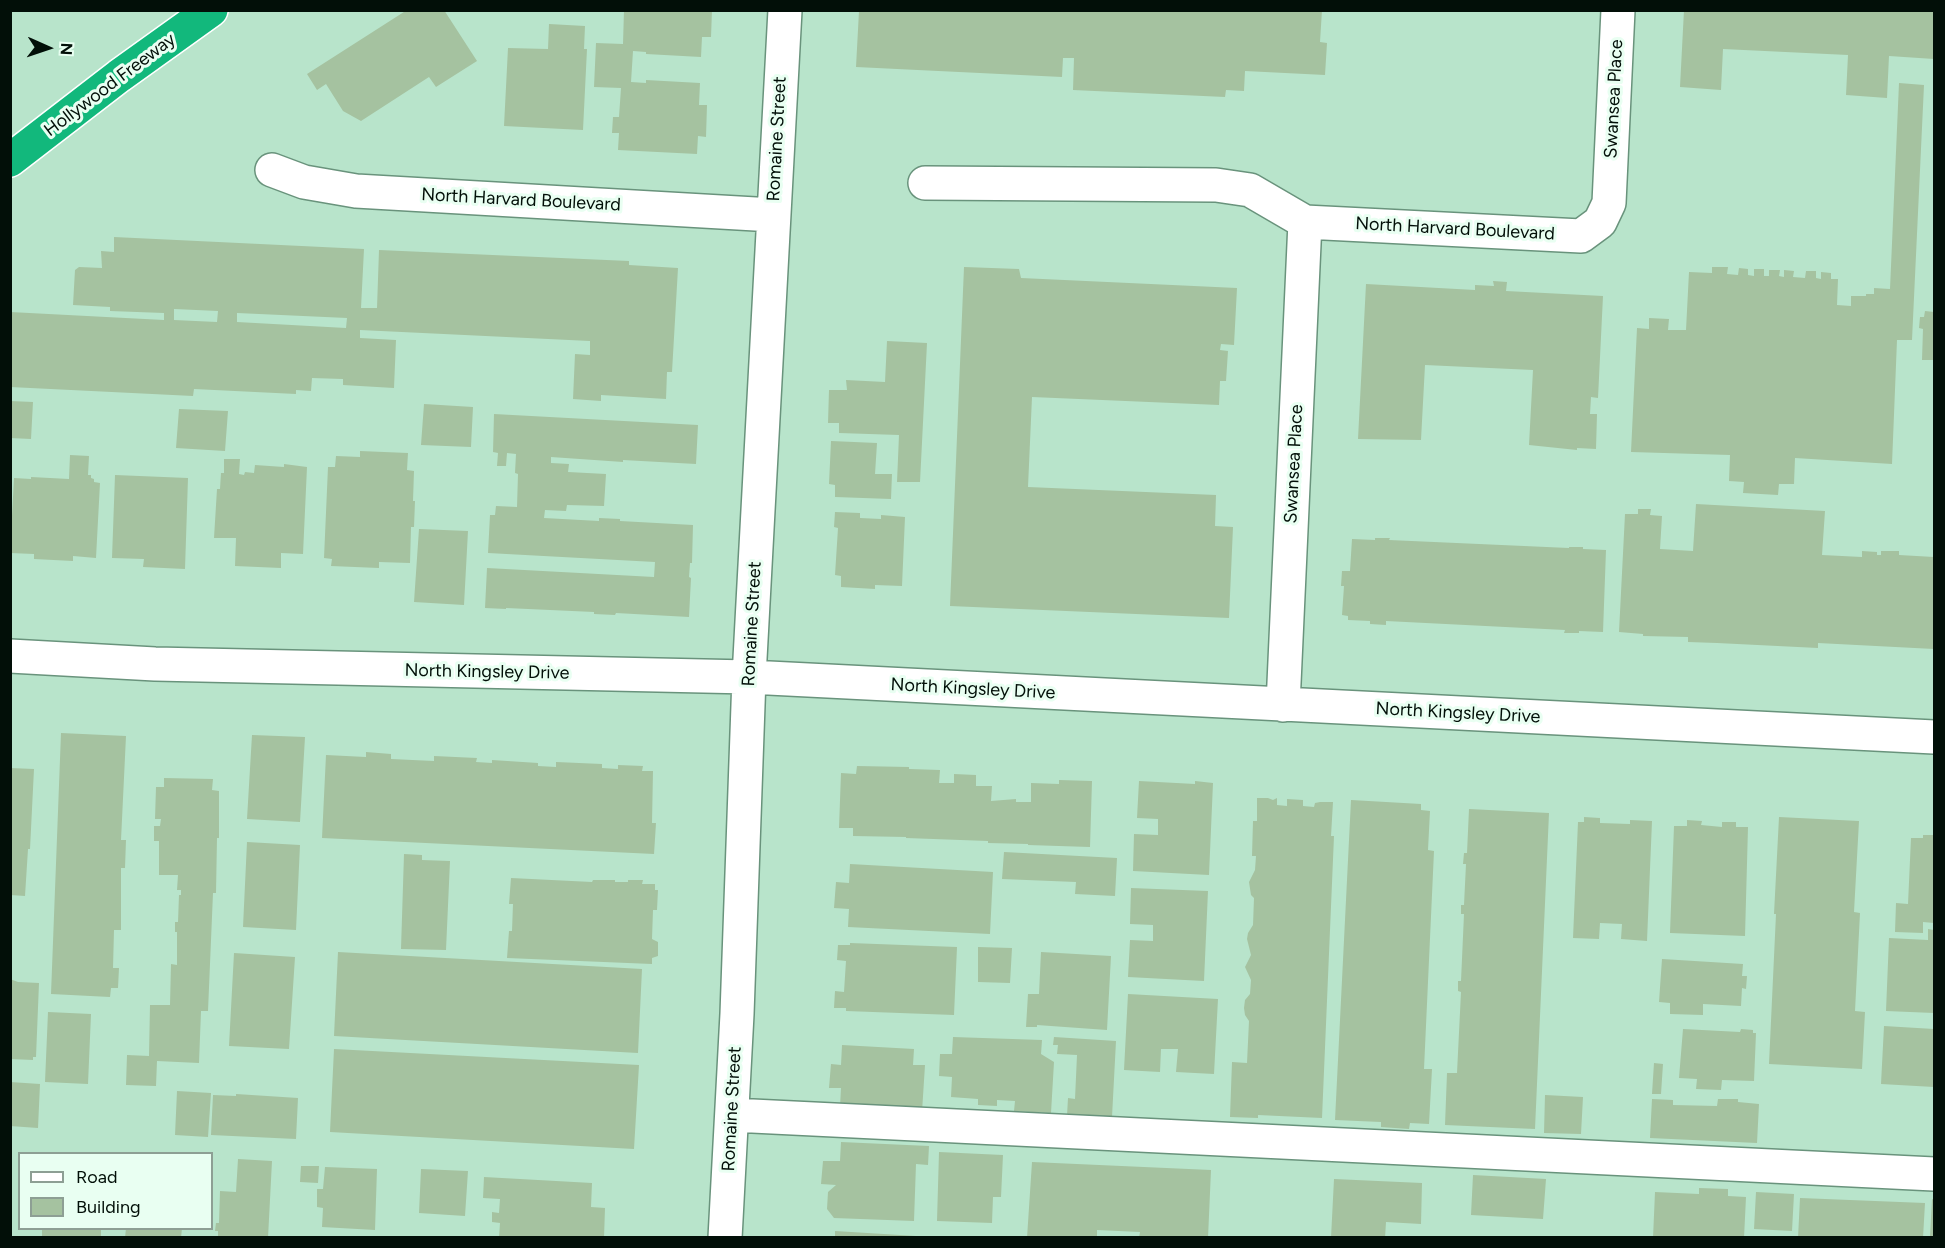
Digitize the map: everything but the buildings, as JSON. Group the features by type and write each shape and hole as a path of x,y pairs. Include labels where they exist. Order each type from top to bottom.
{"highway":[{"name":"Hollywood Freeway","path":"10,160 119,76 211,10"}],"street":[{"name":"Romaine Street","path":"725,1238 749,677 785,10"},
{"name":"Swansea Place","path":"1600,222 1609,203 1618,10"},
{"name":"North Harvard Boulevard","path":"272,170 304,182 356,191 773,215"},
{"path":"925,183 1216,185 1250,190 1305,222"},
{"name":"North Harvard Boulevard","path":"1305,222 1581,236 1600,222"},
{"name":"Swansea Place","path":"1283,705 1305,222"},
{"name":"North Kingsley Drive","path":"10,656 155,664 749,677 1935,737"},
{"path":"732,1116 1935,1174"}]}
